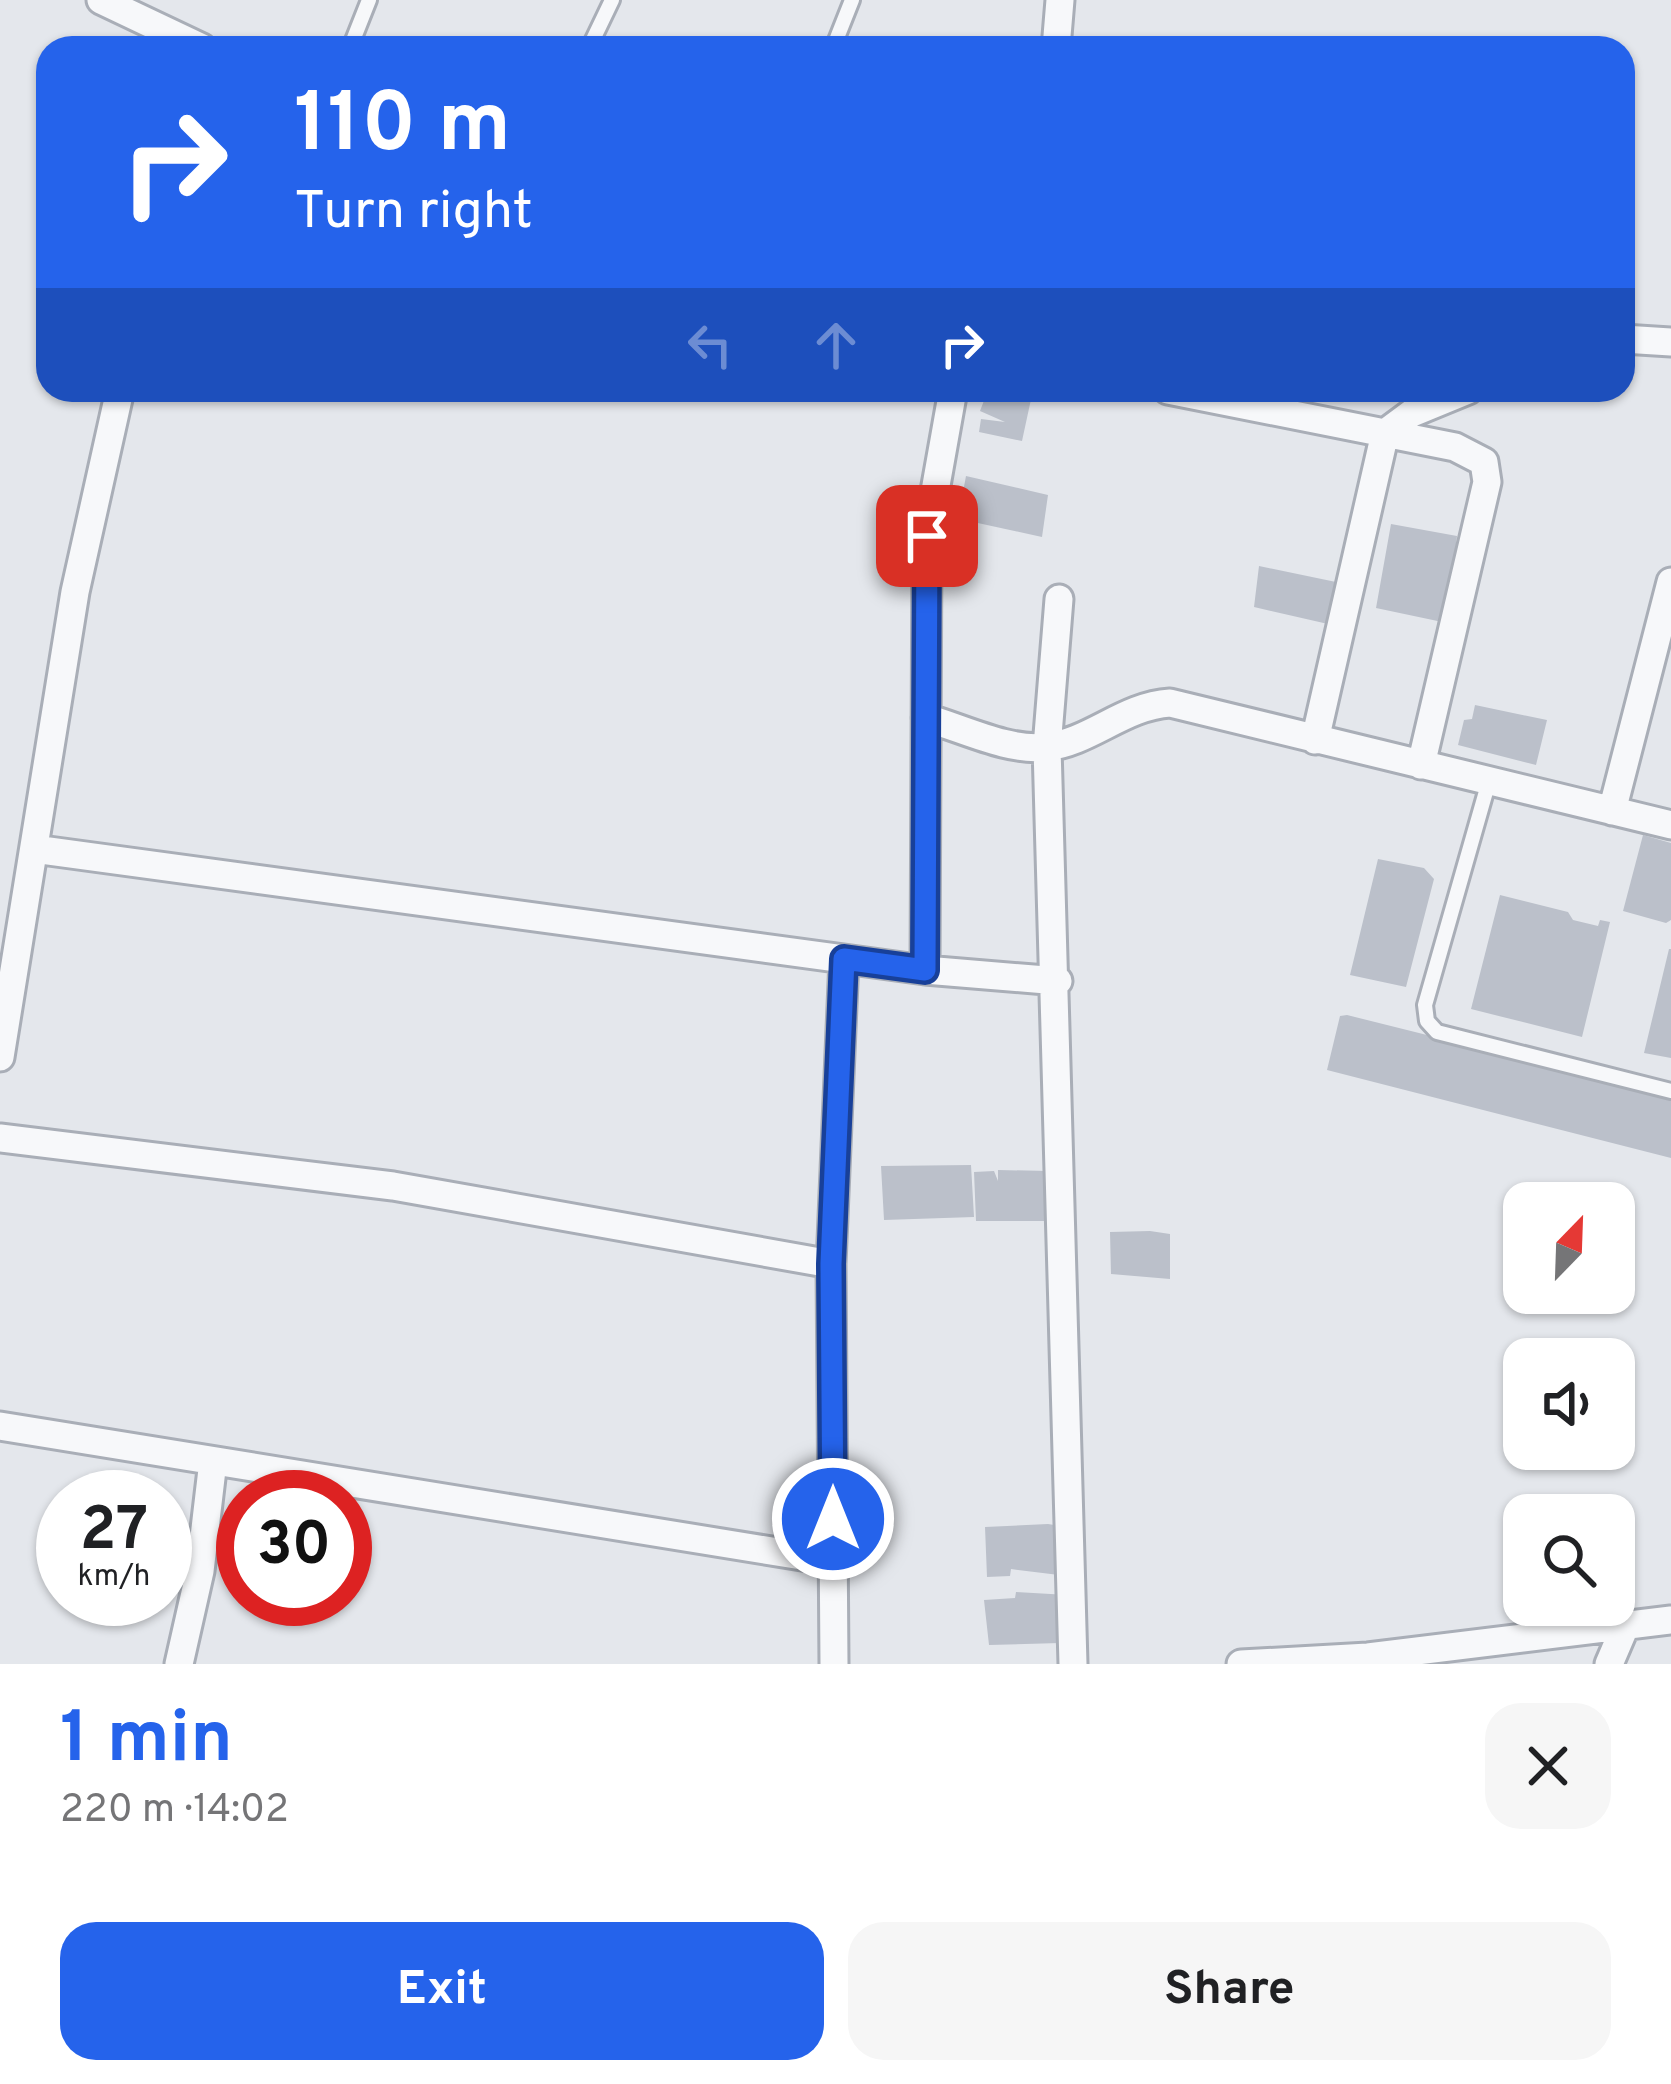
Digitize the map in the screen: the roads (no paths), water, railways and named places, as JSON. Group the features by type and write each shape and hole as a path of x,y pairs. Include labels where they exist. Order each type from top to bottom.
{"street":[{"path":"101,0 175,36"},
{"path":"1057,36 1060,0"},
{"path":"1635,340 1671,342"},
{"path":"0,1057 74,592 117,402"},
{"path":"925,970 927,536 950,402"},
{"path":"1227,402 1471,453 1484,462 1487,482 1421,765"},
{"path":"1315,740 1384,434 1412,413 1439,402"},
{"path":"1612,811 1671,582"},
{"path":"1059,599 1047,747 1058,980 1073,1664"},
{"path":"926,718 1026,747 1047,747 1145,704 1170,703 1671,825"},
{"path":"34,849 925,970 1058,980"},
{"path":"834,1664 831,1264 844,959"},
{"path":"0,1138 393,1186 831,1264"},
{"path":"0,1426 833,1561"},
{"path":"179,1664 200,1571 213,1461"},
{"path":"1241,1664 1368,1661 1671,1620"},
{"path":"1609,1664 1624,1629"}],"lane":[{"path":"355,36 369,0"},
{"path":"595,36 612,0"},
{"path":"837,36 853,0"},
{"path":"1489,782 1425,1005 1427,1021 1436,1032 1671,1091"}]}
